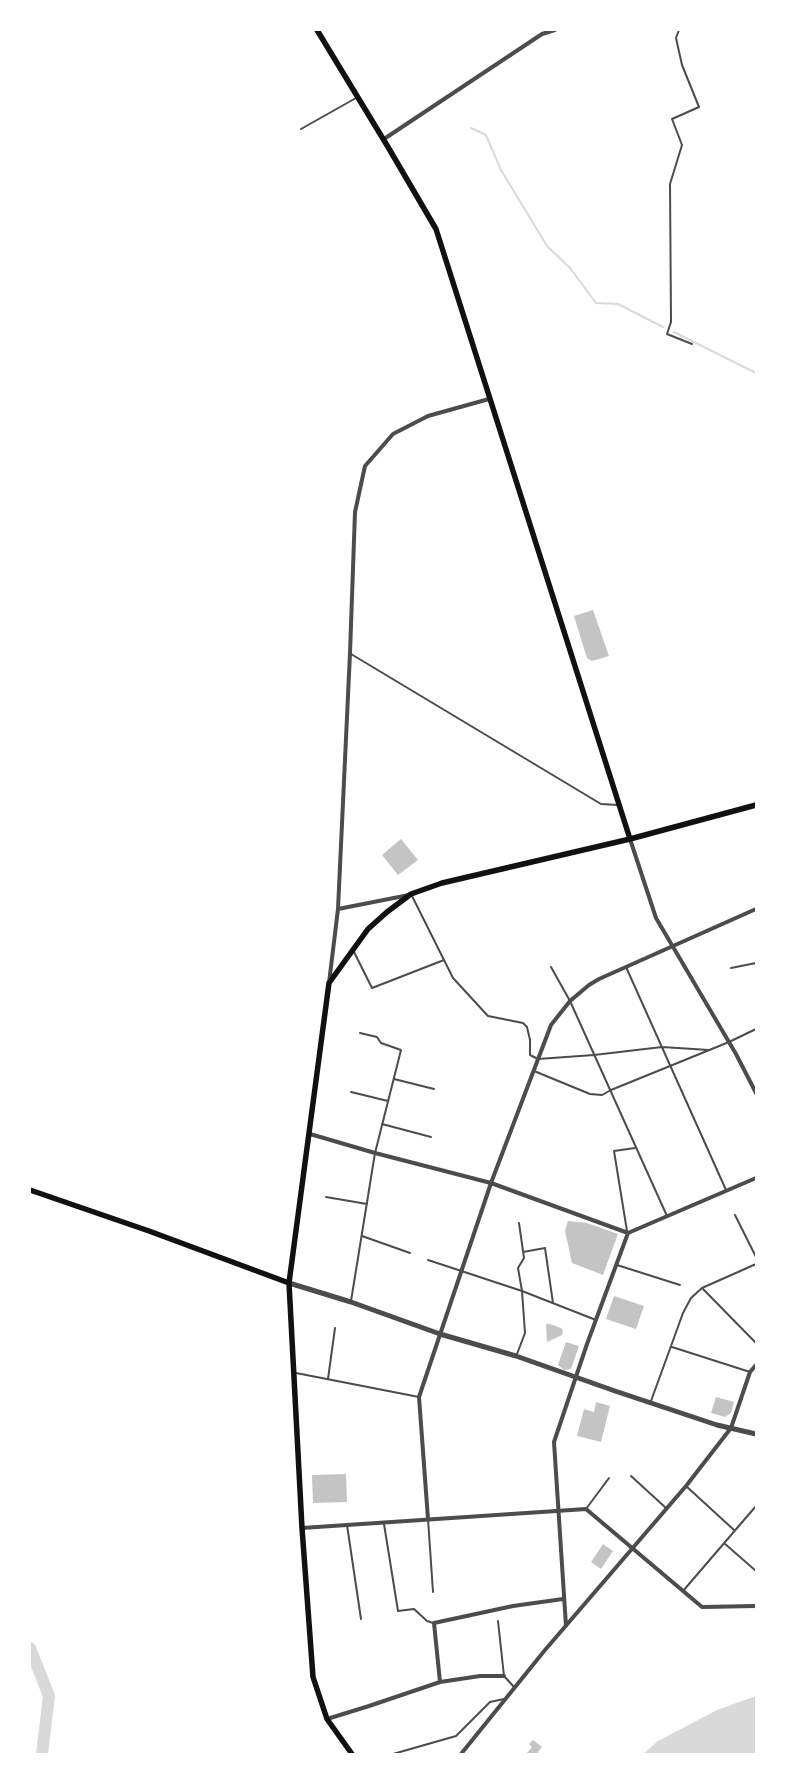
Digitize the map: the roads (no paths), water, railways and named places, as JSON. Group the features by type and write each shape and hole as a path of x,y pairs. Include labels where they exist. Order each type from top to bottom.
{"main road":[{"path":"317,30 384,139 436,229 630,839"},
{"path":"352,1754 327,1719 313,1677 302,1528 289,1283 310,1134 328,983 368,929 386,912 411,894 442,884 630,839 756,805"},
{"path":"30,1190 149,1231 289,1283"}],"street":[{"path":"384,139 542,34 555,30"},
{"path":"328,983 338,909 355,512 365,466 393,434 428,416 490,399"},
{"path":"630,839 656,918 754,1084 756,1093"},
{"path":"338,909 411,894"},
{"path":"428,1519 419,1397 492,1183 551,1025 570,1001 589,985 756,909"},
{"path":"310,1134 492,1183 628,1234 756,1178"},
{"path":"566,1626 554,1442 628,1234"},
{"path":"289,1283 351,1302 440,1334 516,1356 718,1425 756,1434"},
{"path":"461,1754 566,1626 686,1486 731,1428 750,1372 756,1365"},
{"path":"302,1528 586,1509 702,1607 756,1606"},
{"path":"440,1682 434,1623 513,1606 563,1599"},
{"path":"327,1719 440,1682 480,1676 504,1676"}],"lane":[{"path":"679,30 676,38 682,65 699,107 672,119 682,144 670,184 671,322 667,334 692,344"},
{"path":"301,129 358,97"},
{"path":"350,653 601,804 620,805"},
{"path":"411,894 453,978 488,1016 523,1023 527,1027 530,1040 530,1055 538,1059 662,1047 709,1050"},
{"path":"352,949 372,988 444,960"},
{"path":"731,968 756,963"},
{"path":"626,967 726,1190"},
{"path":"551,968 570,1001 667,1216"},
{"path":"533,1071 590,1094 602,1095 756,1030"},
{"path":"351,1302 375,1153 402,1050 381,1043 377,1037 360,1033"},
{"path":"394,1079 434,1089"},
{"path":"351,1092 388,1101"},
{"path":"382,1124 432,1137"},
{"path":"628,1234 614,1151 635,1148"},
{"path":"326,1197 367,1204"},
{"path":"735,1215 756,1257"},
{"path":"516,1356 526,1333 518,1268 524,1258 519,1223"},
{"path":"362,1236 410,1253"},
{"path":"524,1252 545,1248 554,1304"},
{"path":"428,1260 596,1320"},
{"path":"651,1403 683,1313 691,1298 702,1288 756,1264"},
{"path":"617,1265 680,1285"},
{"path":"702,1288 756,1343"},
{"path":"328,1379 335,1328"},
{"path":"671,1347 750,1372"},
{"path":"295,1373 419,1397"},
{"path":"631,1476 666,1509"},
{"path":"586,1509 609,1478"},
{"path":"686,1486 735,1530"},
{"path":"683,1591 756,1506"},
{"path":"428,1519 433,1592"},
{"path":"384,1522 398,1611 414,1609 428,1621 434,1623"},
{"path":"347,1524 361,1619"},
{"path":"724,1543 756,1571"},
{"path":"498,1621 504,1676 516,1688"},
{"path":"393,1754 456,1736 490,1702 508,1698"}],"waterway":[{"path":"471,128 486,135 501,170 547,246 570,268 596,303 618,304 663,327"},
{"path":"674,332 756,373"},
{"path":"30,1648 49,1696 42,1754"}]}
